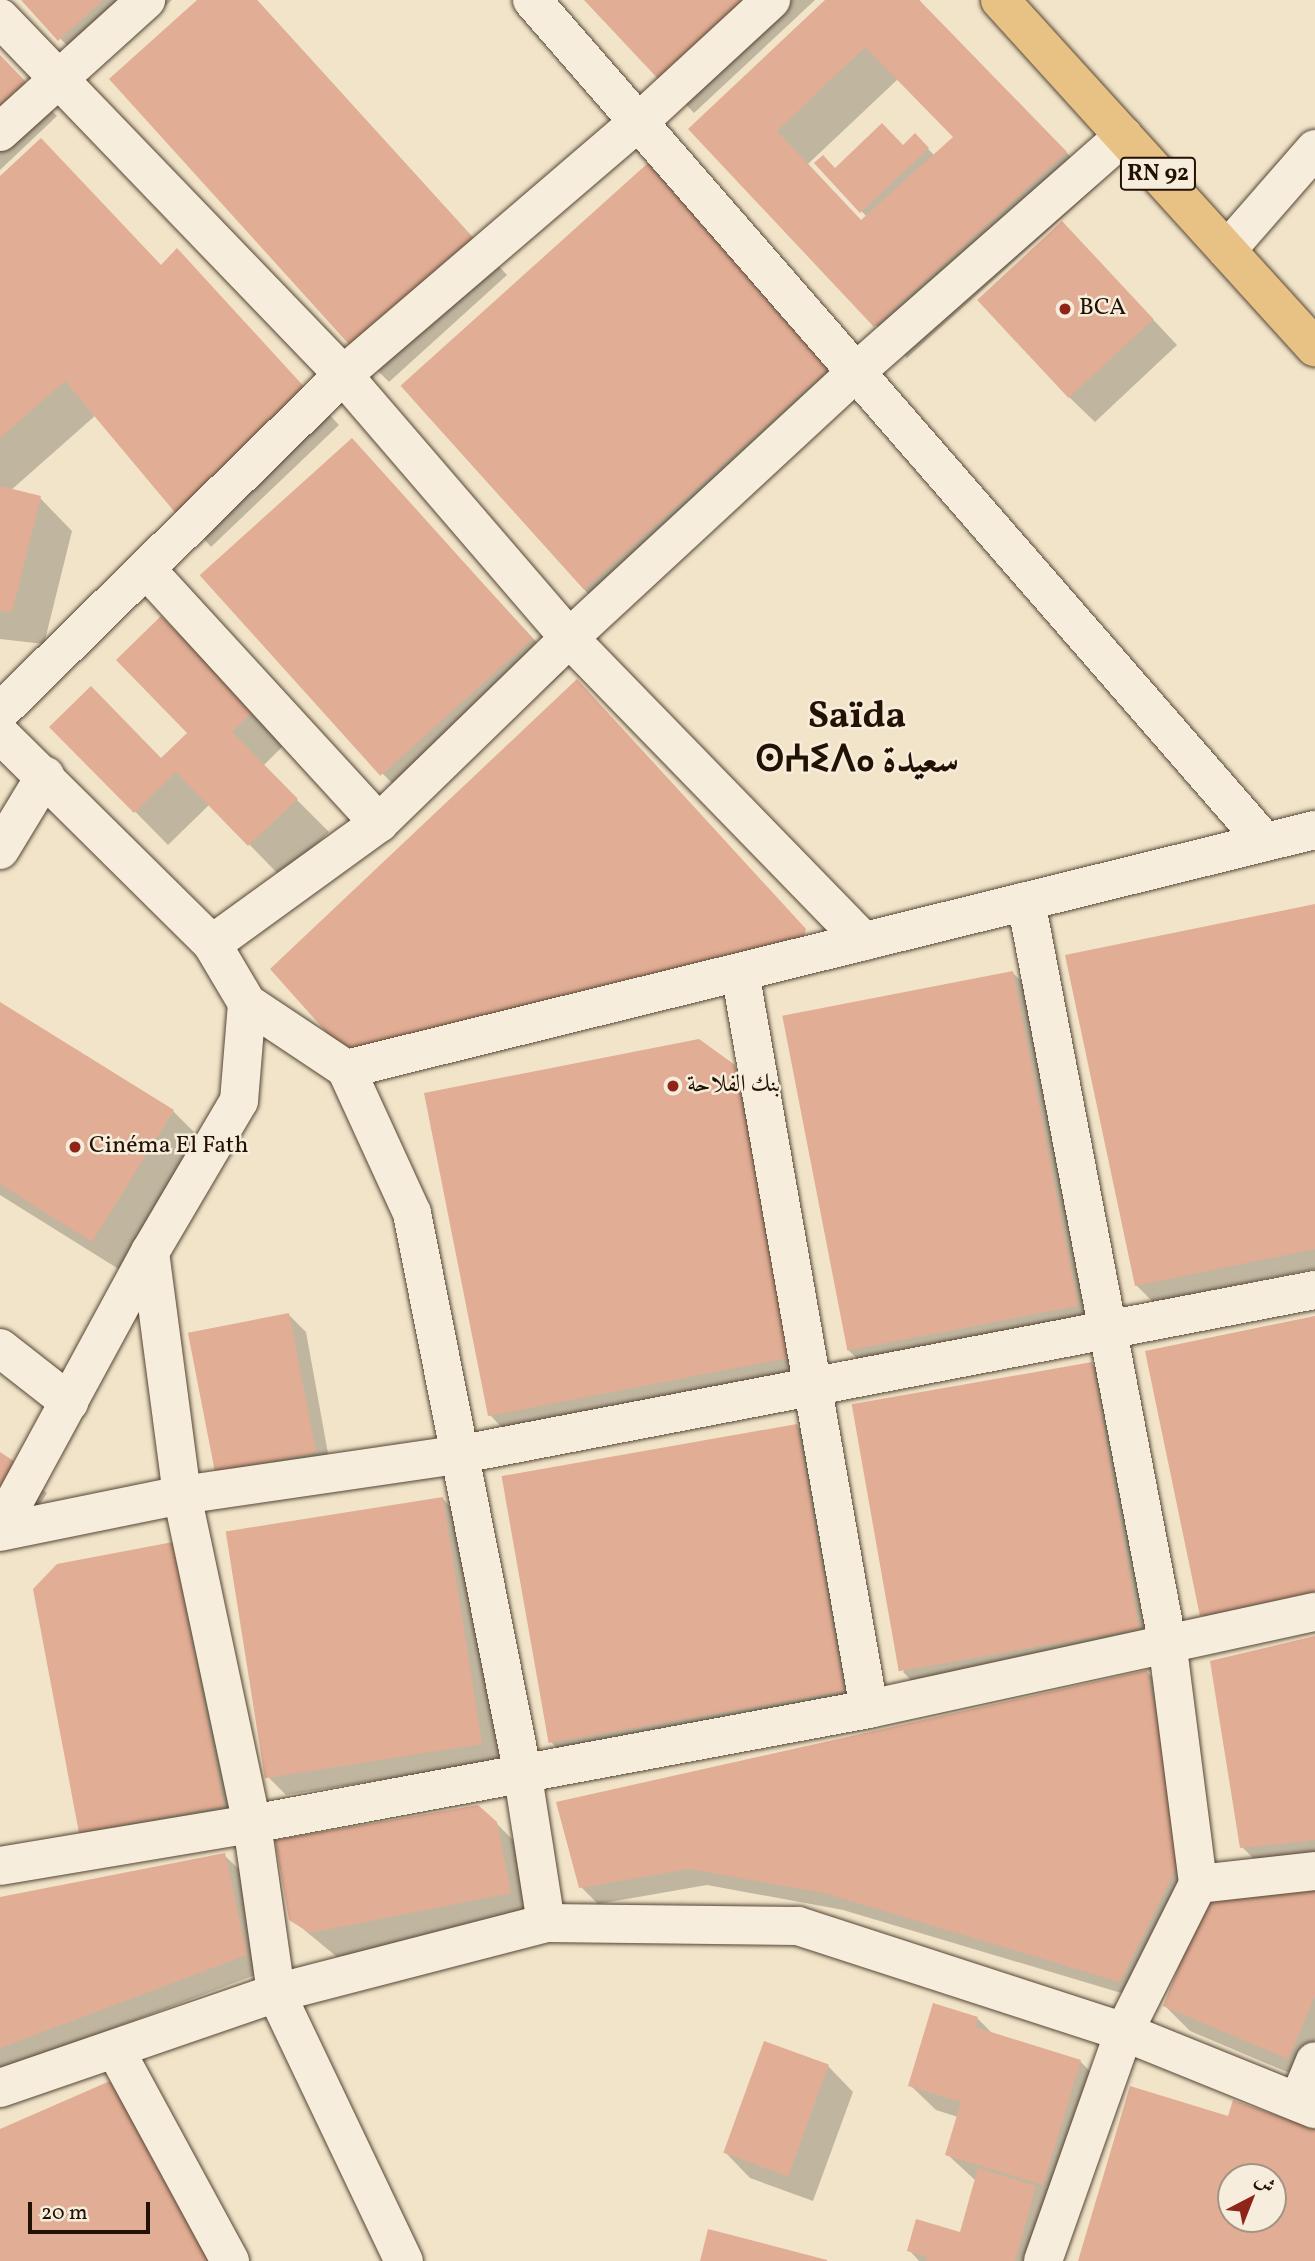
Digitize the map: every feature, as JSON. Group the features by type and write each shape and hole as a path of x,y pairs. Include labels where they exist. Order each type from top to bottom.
{"main road":[{"name":"RN 92","path":"1000,0 1315,348"}],"street":[{"path":"0,132 146,0"},
{"path":"532,0 858,370 1265,842"},
{"path":"0,712 343,375 641,121 771,0"},
{"path":"0,18 56,81 343,375 569,638 864,941"},
{"path":"212,944 379,824 569,638 858,370 1124,136"},
{"path":"1227,250 1315,149"},
{"path":"146,569 379,824"},
{"path":"0,734 212,944 247,1003 346,1069 412,1213 457,1455 522,1770 546,1923"},
{"path":"0,850 45,776"},
{"path":"346,1069 1315,830"},
{"path":"1026,901 1167,1641 1198,1884 1124,2032 1043,2261"},
{"path":"740,972 869,1709"},
{"path":"0,1530 150,1252 239,1101 247,1003"},
{"path":"150,1252 182,1494 252,1824 276,1993 404,2261"},
{"path":"0,1530 182,1494 457,1455 1315,1290"},
{"path":"0,1348 69,1402"},
{"path":"0,1866 252,1824 522,1770 869,1709 1167,1641 1315,1612"},
{"path":"1198,1884 1315,1871"},
{"path":"0,2088 116,2051 276,1993 546,1923 798,1926 1124,2032 1307,2105 1315,2061"},
{"path":"116,2051 230,2261"}],"building":[{"path":"21,0 103,0 58,41"},
{"path":"197,0 257,0 476,241 355,351 109,79"},
{"path":"584,0 748,0 661,82"},
{"path":"825,0 919,0 1067,152 874,327 688,129","holes":["865,47 953,137 861,220 777,131"]},
{"path":"0,55 26,82 0,107"},
{"path":"882,123 903,145 915,133 929,148 860,213 814,163 823,155 835,168"},
{"path":"41,138 161,265 177,248 308,391 178,516 65,381 0,438 0,176"},
{"path":"648,163 831,367 584,589 401,386"},
{"name":"BCA","path":"1062,221 1153,319 1069,398 977,300"},
{"path":"352,438 533,639 380,776 200,575"},
{"path":"0,486 41,496 12,612 0,611"},
{"path":"161,616 254,710 232,732 298,799 248,846 176,772 134,813 49,727 91,686 161,758 187,733 116,660"},
{"path":"577,679 806,929 803,941 344,1052 270,969"},
{"path":"1315,904 1315,1249 1135,1286 1065,955"},
{"path":"1013,971 1078,1306 847,1351 782,1016"},
{"name":"Cinéma El Fath","path":"0,1002 174,1110 92,1242 0,1184"},
{"path":"699,1039 735,1065 793,1357 488,1416 424,1093"},
{"path":"289,1313 316,1452 215,1472 188,1333"},
{"path":"1315,1316 1315,1592 1200,1616 1145,1351"},
{"path":"1092,1362 1139,1629 899,1671 852,1404"},
{"path":"797,1424 844,1691 549,1743 502,1476"},
{"path":"0,1452 23,1467 0,1503"},
{"path":"443,1497 482,1744 265,1778 226,1531"},
{"path":"173,1542 224,1806 79,1833 33,1589 57,1564"},
{"path":"1315,1636 1315,1840 1240,1848 1210,1661"},
{"path":"1147,1670 1185,1850 1120,1982 824,1893 689,1869 579,1888 556,1802"},
{"path":"478,1805 497,1822 511,1893 310,1933 289,1920 275,1840"},
{"path":"225,1853 247,1955 0,2048 0,1897"},
{"path":"1315,1883 1315,1996 1288,2059 1163,2006 1209,1891"},
{"path":"933,2003 978,2017 975,2027 1081,2060 1043,2185 945,2155 961,2102 908,2086"},
{"path":"764,2041 829,2065 788,2176 723,2153"},
{"path":"110,2081 213,2261 0,2261 0,2129"},
{"path":"1130,2086 1228,2116 1233,2100 1315,2129 1315,2261 1078,2261"},
{"path":"978,2168 1036,2186 1015,2261 926,2261 927,2257 907,2251 916,2219 960,2232"},
{"path":"708,2229 827,2260 827,2261 700,2261"}],"place":[{"name":"BCA","path":"1065,309"},
{"name":"بنك الفلاحة","path":"673,1086"},
{"name":"Cinéma El Fath","path":"75,1147"}],"district":[{"name":"Saïda ⵙⵄⵉⴷⴰ سعيدة","path":"857,740"}]}
